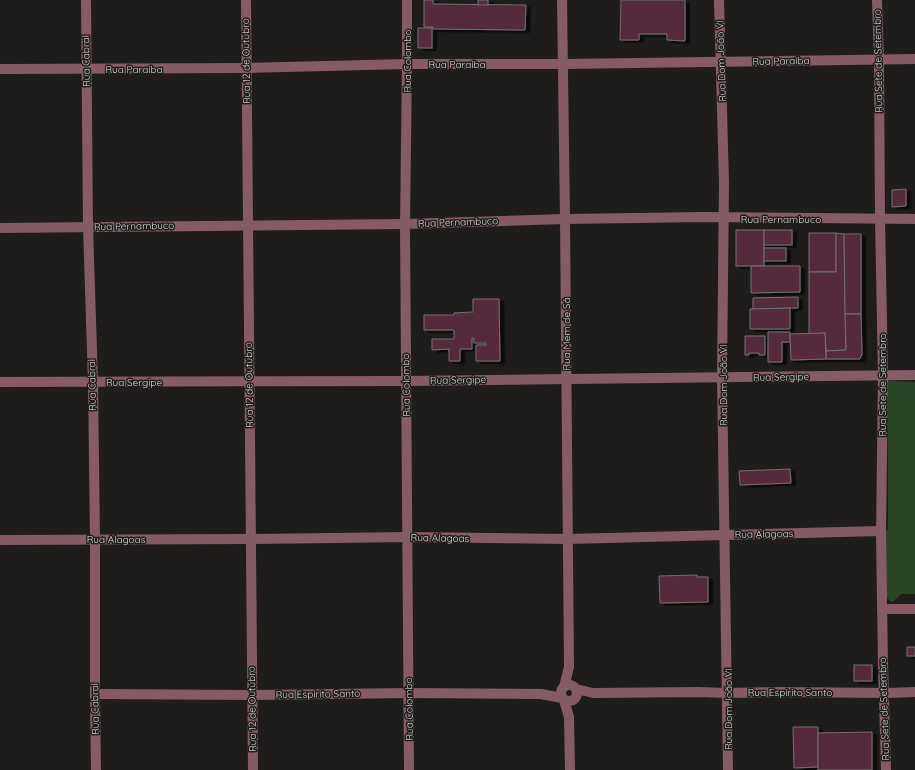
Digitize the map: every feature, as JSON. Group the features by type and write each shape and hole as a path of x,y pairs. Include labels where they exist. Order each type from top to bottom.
{"street":[{"name":"Rua Cabral","path":"86,0 88,227 93,382 96,770"},
{"name":"Rua 12 de Outubro","path":"246,0 253,770"},
{"name":"Rua Colombo","path":"407,0 405,224 410,770"},
{"name":"Rua Mem de Sá","path":"562,0 566,219 569,693"},
{"name":"Rua Dom João VI","path":"719,0 722,62 722,377 728,770"},
{"name":"Rua Sete de Setembro","path":"877,0 883,376 881,531 886,770"},
{"name":"Rua Paraíba","path":"0,69 246,68 407,64 563,64 915,59"},
{"name":"Rua Pernambuco","path":"0,228 405,224 566,219 915,219"},
{"name":"Rua Sergipe","path":"0,382 406,381 915,375"},
{"name":"Rua Alagoas","path":"0,540 408,537 567,539 881,531"},
{"path":"882,609 915,609"},
{"name":"Rua Espírito Santo","path":"95,694 252,695 409,692 541,694 698,692 727,694 781,692 915,692"},
{"path":"569,693 568,717 570,770"}],"green space":[{"path":"888,381 915,382 915,594 901,594 893,602 889,600 884,593 885,531 888,530"}],"building":[{"path":"424,0 433,0 433,4 526,5 525,30 433,29 433,27 424,27"},
{"path":"478,0 488,0 488,5 478,5"},
{"path":"621,0 685,0 685,41 667,40 667,34 639,34 639,40 620,40"},
{"path":"418,28 432,28 432,48 418,48"},
{"path":"906,189 906,206 892,207 892,190"},
{"path":"736,230 764,230 764,266 736,266"},
{"path":"764,230 792,230 792,245 764,245"},
{"path":"809,233 836,233 836,272 809,272"},
{"path":"836,233 844,234 846,350 826,351 825,333 809,334 809,272 836,272"},
{"path":"844,234 861,234 861,314 845,314"},
{"path":"764,248 786,248 786,261 764,261"},
{"path":"751,266 800,266 800,292 751,293"},
{"path":"798,297 798,308 753,309 753,298"},
{"path":"473,299 499,299 500,361 476,361 476,345 486,345 486,343 474,343 474,338 472,338 472,349 460,349 460,361 449,361 449,349 432,350 432,339 454,339 454,330 424,330 424,315 454,315 454,313 473,312"},
{"path":"790,308 790,329 750,329 750,309"},
{"path":"845,314 861,314 862,354 860,359 826,359 826,351 846,350"},
{"path":"768,332 790,332 790,342 782,342 782,362 768,362"},
{"path":"825,333 826,359 791,360 790,334"},
{"path":"745,336 765,336 765,355 759,355 759,353 749,353 749,355 745,355"},
{"path":"790,469 791,483 740,485 739,471"},
{"path":"697,575 697,577 708,577 708,602 660,603 659,576"},
{"path":"907,647 915,647 915,656 907,656"},
{"path":"854,665 872,665 872,681 854,681"},
{"path":"793,727 818,727 818,767 794,768"},
{"path":"872,732 872,770 818,770 818,733"}]}
